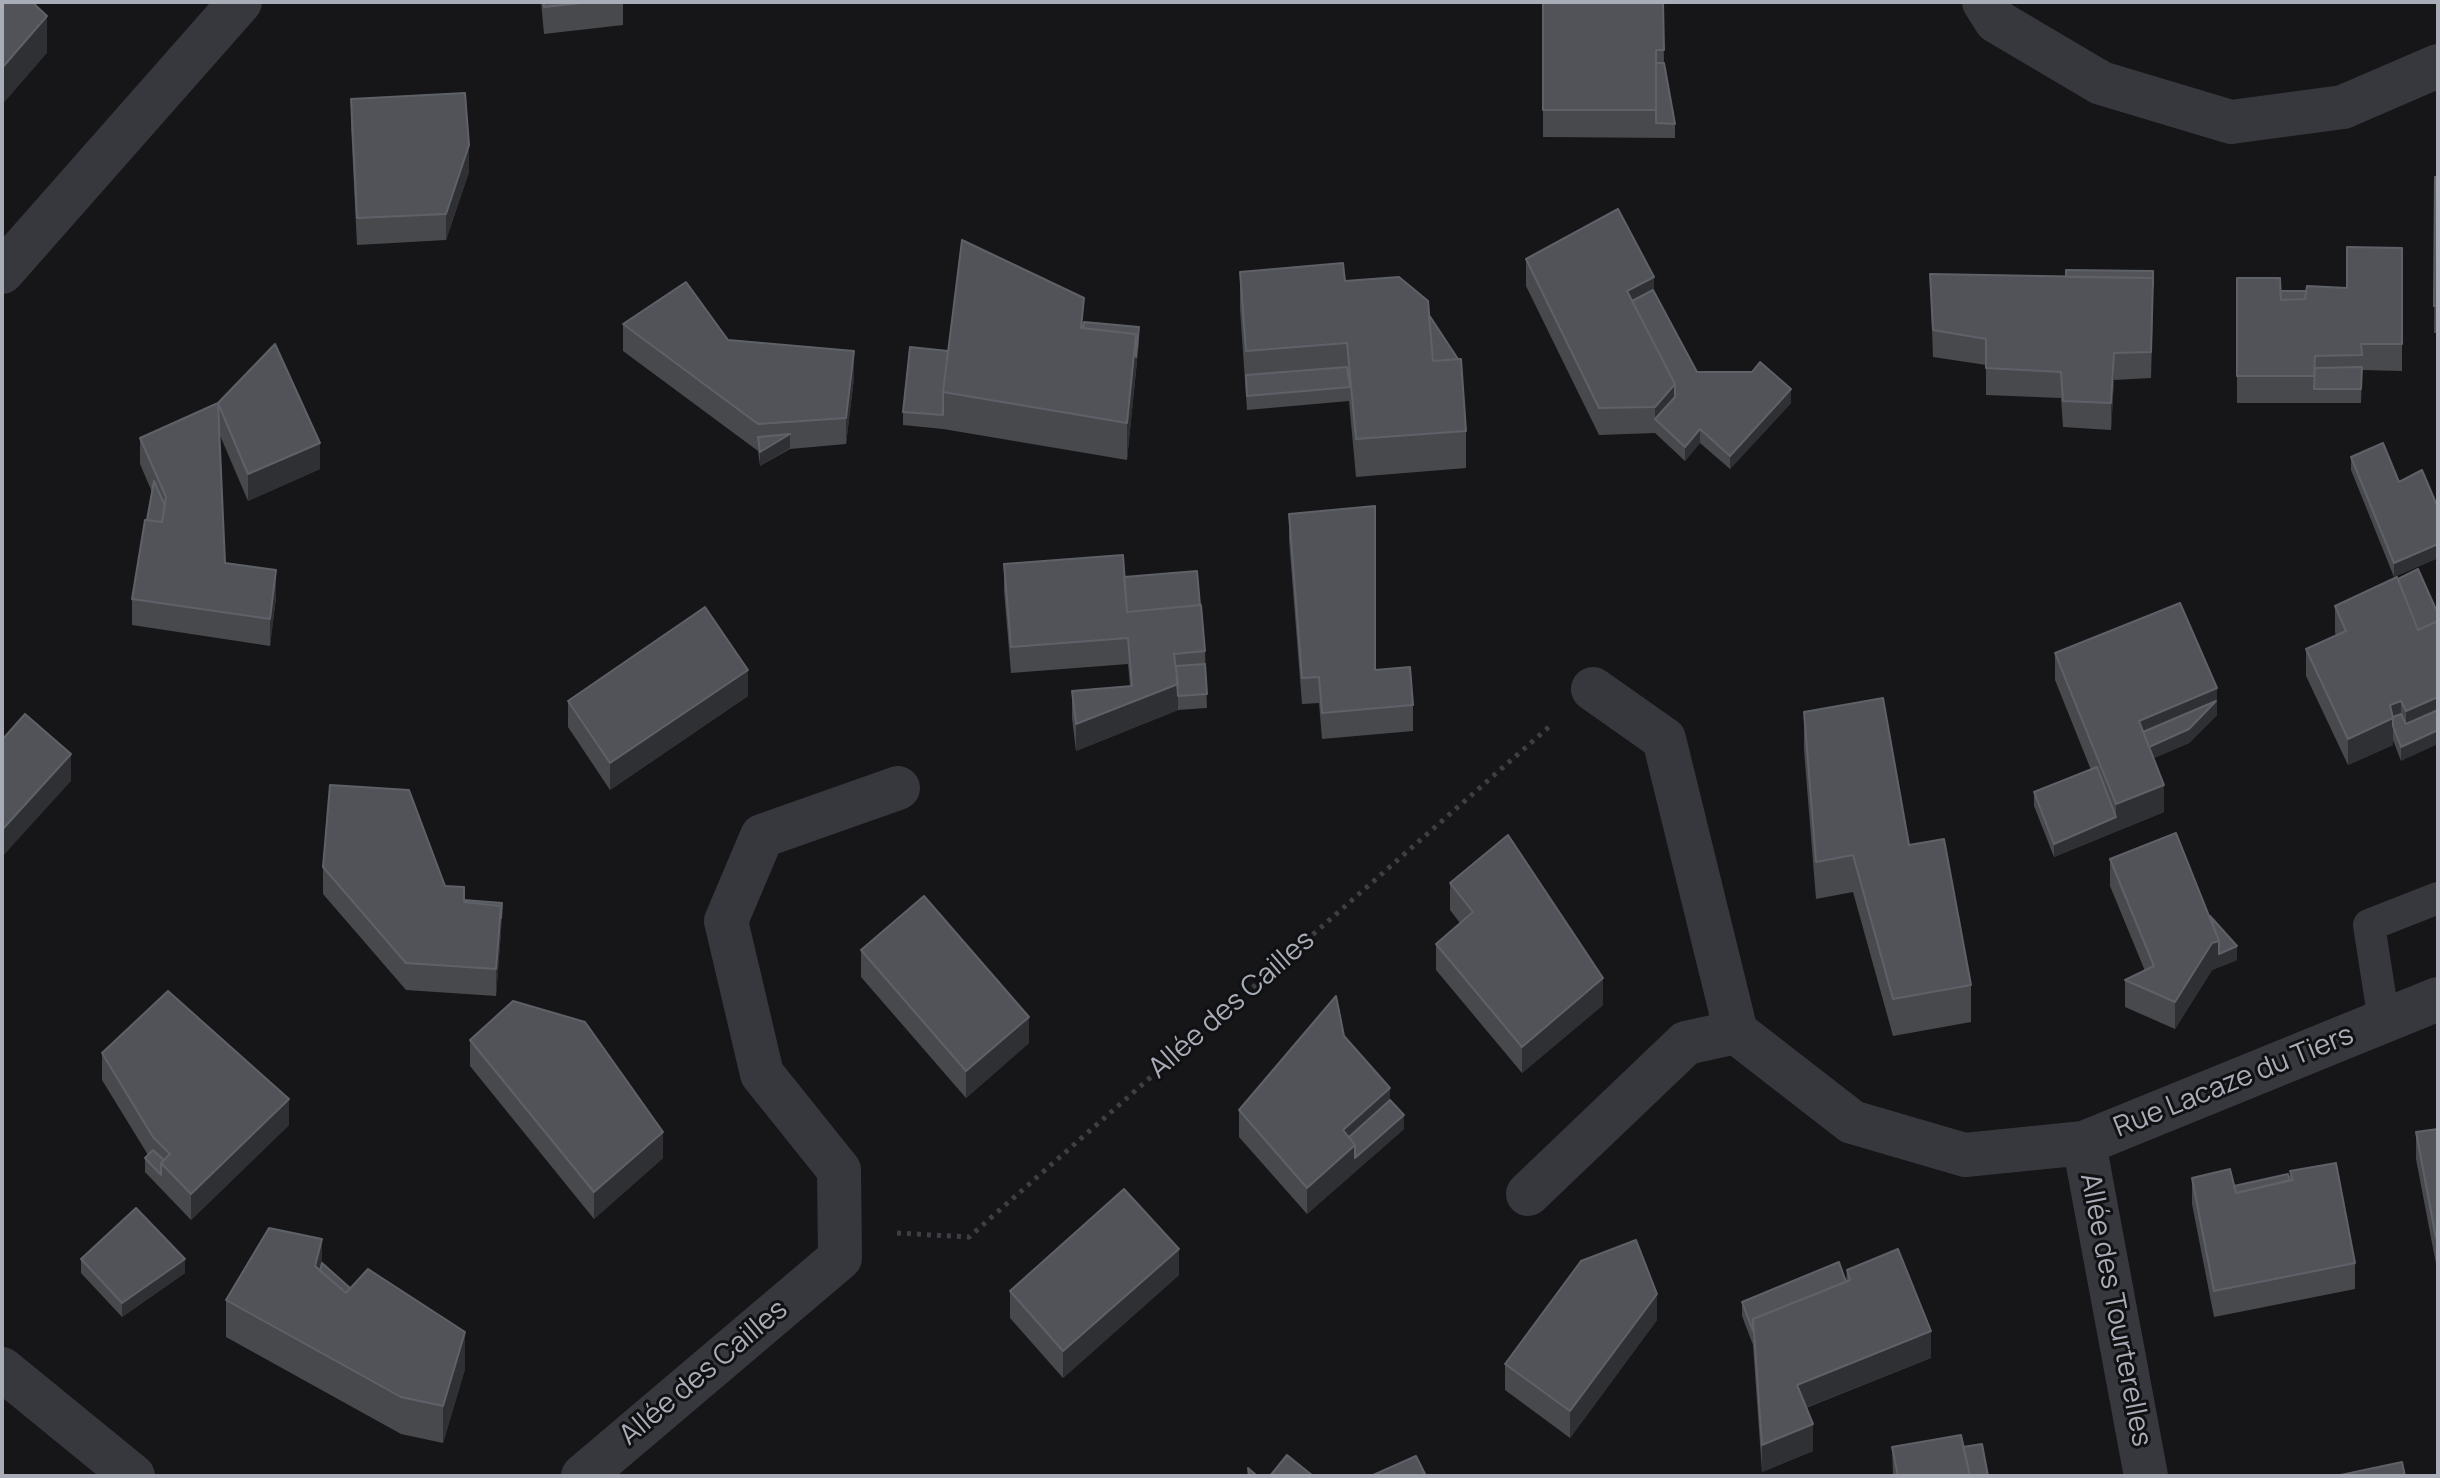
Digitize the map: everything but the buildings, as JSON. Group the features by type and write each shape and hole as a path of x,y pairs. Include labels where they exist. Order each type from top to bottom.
{"street":[{"path":"2,272 240,2"},
{"path":"1984,2 1996,21 2101,83 2231,122 2343,107 2438,66"},
{"path":"1528,1194 1686,1043 1736,1032 1664,739 1593,689"},
{"name":"Allée des Cailles","path":"583,1476 840,1258 839,1170 762,1074 726,921 762,836 898,788"},
{"name":"Rue Lacaze du Tiers","path":"2084,1143 2438,999"},
{"name":"Allée des Tourterelles","path":"1736,1032 1852,1122 1965,1155 2084,1143 2146,1476"},
{"path":"2,1369 133,1476"}],"lane":[{"name":"Rue Lacaze du Tiers","path":"2384,1021 2369,925 2438,898"}],"path":[{"name":"Allée des Cailles","path":"840,1229 969,1237 1593,689"}]}
